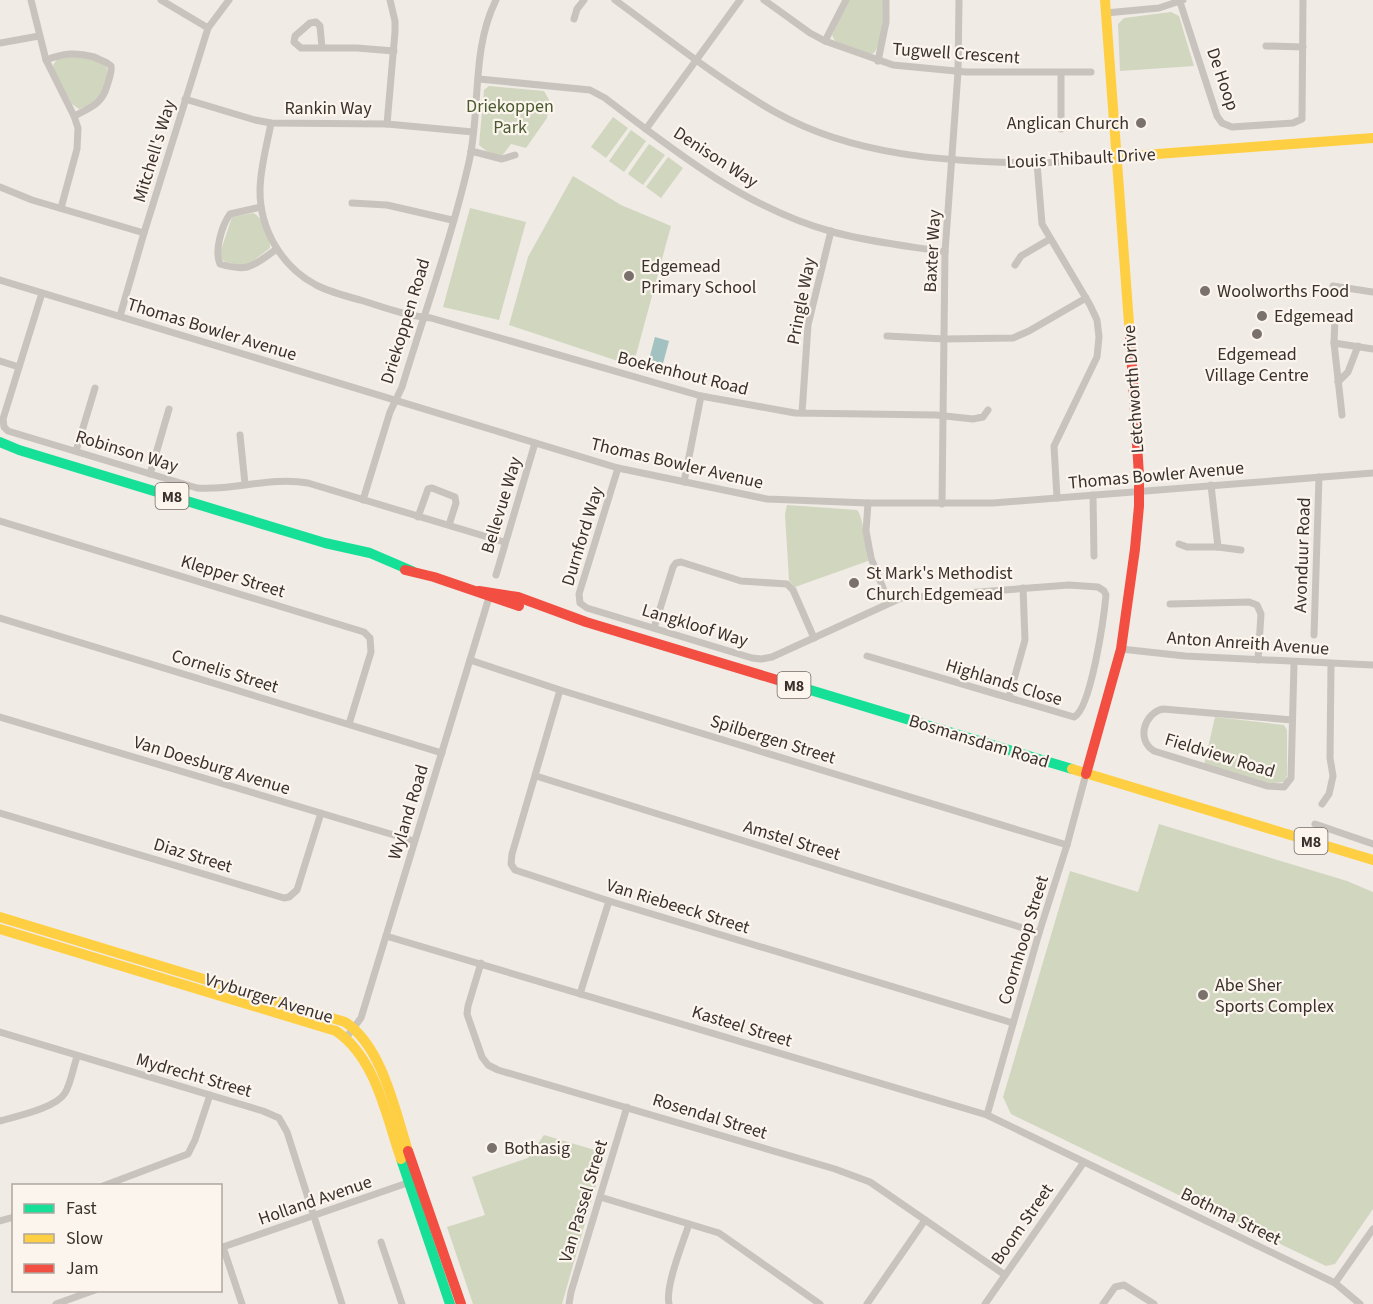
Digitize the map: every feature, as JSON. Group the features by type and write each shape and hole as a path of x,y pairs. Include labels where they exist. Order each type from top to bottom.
{"street":[{"path":"31,0 46,60 78,128 78,140 61,208"},
{"path":"160,0 208,28"},
{"name":"Mitchell's Way","path":"120,316 208,28 229,0"},
{"path":"387,124 395,21 390,0"},
{"name":"Driekoppen Road","path":"363,500 390,412 402,387 471,151 484,35 496,0"},
{"path":"574,19 577,9 584,0"},
{"name":"Louis Thibault Drive","path":"615,0 776,112 814,130 851,143 894,153 952,160 1037,163 1373,138"},
{"path":"646,129 740,0"},
{"name":"Tugwell Crescent","path":"764,0 825,41 878,61 908,68 958,72 1091,72"},
{"path":"825,41 846,0"},
{"path":"878,61 886,22 886,0"},
{"name":"Baxter Way","path":"942,504 945,252 958,72 959,0"},
{"name":"Letchworth Drive","path":"1086,774 1121,649 1135,549 1139,492 1105,0"},
{"path":"1266,46 1303,47 1303,0"},
{"path":"1106,13 1159,8 1182,1"},
{"name":"De Hoop","path":"1182,1 1217,116 1222,123 1232,127 1293,123 1302,119 1303,47"},
{"path":"321,48 320,26 316,22 310,23 295,36 294,42 298,47 321,48 394,51"},
{"path":"0,43 39,36"},
{"path":"46,60 66,53 80,53 106,61 111,66 111,73 102,99 99,103 74,116"},
{"path":"1060,73 1060,129"},
{"name":"Denison Way","path":"479,79 590,90 605,98 714,177 781,213 831,231 880,242 945,252"},
{"name":"Rankin Way","path":"185,99 271,123 387,124 473,132"},
{"name":"Boekenhout Road","path":"271,123 262,166 260,190 261,207 267,229 277,249 298,273 326,290 700,396 802,413 973,419 983,417 988,410"},
{"path":"471,151 502,159 515,155"},
{"path":"1037,163 1040,217 1050,239 1097,320 1099,337 1097,357 1054,446 1057,498"},
{"path":"0,187 144,233"},
{"path":"352,204 387,205 452,220"},
{"path":"261,207 233,212 228,216 217,258 220,264 242,269 277,249"},
{"name":"Pringle Way","path":"802,413 808,325 831,231"},
{"path":"1015,265 1021,256 1050,239"},
{"name":"Thomas Bowler Avenue","path":"0,280 618,468 767,499 868,503 993,503 1373,473"},
{"path":"1334,286 1373,292"},
{"path":"0,361 19,367 42,293"},
{"path":"887,336 944,339 1013,338 1086,298"},
{"path":"1335,317 1334,343 1342,415"},
{"path":"1334,343 1373,349"},
{"path":"1338,382 1348,372 1358,346"},
{"name":"Robinson Way","path":"19,367 3,419 4,427 11,432 197,488 299,481 504,542"},
{"path":"76,451 95,388"},
{"path":"684,482 700,396"},
{"path":"150,474 169,409"},
{"path":"240,435 245,484"},
{"name":"Bosmansdam Road","path":"0,442 19,450 325,543 390,567 412,571 570,615 586,622 1373,860"},
{"name":"Bellevue Way","path":"496,575 504,542 536,443"},
{"name":"Bosmansdam Road","path":"0,448 19,450"},
{"name":"Durnford Way","path":"587,608 580,603 579,597 618,468"},
{"name":"Avonduur Road","path":"1314,635 1319,477"},
{"path":"1211,485 1218,547"},
{"path":"418,517 425,493 432,488 455,497 456,502 449,525"},
{"path":"1093,495 1094,556"},
{"path":"868,503 866,531 871,558 889,603"},
{"name":"Klepper Street","path":"0,523 364,632 370,638 371,652 349,724"},
{"path":"1179,544 1187,547 1241,550"},
{"path":"654,628 673,567 676,563 681,562 741,580 788,584 793,590 814,638"},
{"name":"Langkloof Way","path":"587,608 761,659 772,657 901,598 1069,585 1098,587 1104,591"},
{"path":"1008,697 1025,640 1023,588"},
{"name":"Highlands Close","path":"867,656 1068,717 1078,715 1097,658 1106,597 1104,591"},
{"name":"Wyland Road","path":"346,1038 361,1018 470,660 486,593"},
{"path":"1170,604 1249,602 1257,605 1261,614 1258,660"},
{"name":"Cornelis Street","path":"0,618 442,753"},
{"name":"Anton Anreith Avenue","path":"1121,649 1185,656 1294,663 1373,665"},
{"name":"Spilbergen Street","path":"470,660 1067,845"},
{"name":"Fieldview Road","path":"1292,720 1159,710 1149,718 1143,740 1147,747 1154,751 1267,786 1281,788 1287,785 1291,778 1294,663"},
{"path":"1322,804 1329,794 1333,776 1330,758 1331,664"},
{"name":"Van Riebeeck Street","path":"561,690 512,854 512,867 523,875 1013,1023"},
{"name":"Van Doesburg Avenue","path":"0,717 414,842"},
{"name":"Coornhoop Street","path":"987,1115 1086,774"},
{"name":"Amstel Street","path":"536,776 1039,933"},
{"name":"Diaz Street","path":"0,813 284,898 290,897 297,890 321,813"},
{"path":"1315,824 1373,844"},
{"path":"580,994 609,901"},
{"name":"Vryburger Avenue","path":"0,917 339,1019 354,1028 365,1038 377,1059 450,1304"},
{"name":"Vryburger Avenue","path":"0,928 329,1028 346,1038 364,1058 372,1074 461,1304"},
{"name":"Kasteel Street","path":"386,936 987,1115 1084,1162"},
{"name":"Rosendal Street","path":"481,963 467,1014 482,1058 488,1065 498,1070 870,1182 1005,1275"},
{"name":"Mydrecht Street","path":"0,1032 263,1111 281,1120 315,1216"},
{"path":"0,1121 49,1105 60,1099 66,1091 77,1057"},
{"path":"106,1184 188,1154 210,1095"},
{"name":"Van Passel Street","path":"569,1304 627,1107"},
{"name":"Boom Street","path":"985,1304 1084,1162"},
{"name":"Bothma Street","path":"1084,1162 1335,1283 1360,1304"},
{"name":"Holland Avenue","path":"222,1247 413,1181"},
{"path":"600,1197 719,1233 820,1304"},
{"path":"315,1216 342,1304"},
{"path":"867,1304 925,1220"},
{"path":"669,1304 667,1298 669,1287 689,1224"},
{"path":"1335,1283 1373,1229"},
{"path":"381,1242 402,1304"},
{"path":"222,1247 242,1304"},
{"path":"1103,1304 1115,1287 1124,1285 1154,1304"},
{"path":"56,1304 89,1292"}],"green space":[{"path":"849,0 883,0 881,35 874,53 870,54 835,41 832,35"},
{"path":"1171,12 1179,16 1194,66 1120,71 1118,24 1124,18"},
{"path":"80,56 104,64 107,71 106,82 100,97 79,109 72,104 53,65 58,58"},
{"name":"Driekoppen Park","path":"489,86 544,91 549,100 547,118 526,148 511,144 502,156 489,153 479,145 484,90"},
{"path":"613,117 628,128 606,158 591,147"},
{"path":"631,130 646,141 624,172 609,161"},
{"path":"649,144 665,155 643,185 628,174"},
{"path":"668,157 683,168 661,198 646,187"},
{"path":"573,176 621,205 671,226 633,366 509,325 528,257"},
{"path":"470,208 526,222 499,320 443,307"},
{"path":"253,213 257,215 265,228 270,248 248,265 240,266 223,261 220,253 232,217"},
{"path":"787,505 857,510 863,526 868,561 795,587 789,580 785,514"},
{"path":"1215,717 1284,725 1287,730 1285,781 1267,783 1256,781 1204,765"},
{"name":"Abe Sher Sports Complex","path":"1159,824 1347,881 1373,892 1373,1209 1335,1264 1326,1266 1011,1114 1003,1097 1070,871 1138,892"},
{"path":"544,1135 605,1153 562,1304 473,1304 447,1227 485,1215 472,1177 528,1158"}],"water":[{"path":"655,337 669,341 661,371 647,367"}],"traffic: fast":[{"path":"0,442 19,450 325,543 370,553 412,571"},
{"path":"797,686 1072,769"},
{"path":"401,1159 450,1304"}],"traffic: slow":[{"path":"1105,0 1130,337"},
{"path":"1116,157 1373,138"},
{"path":"1072,769 1373,860"},
{"path":"0,917 345,1022 358,1033 378,1063 386,1080 408,1151"},
{"path":"0,929 336,1031 350,1042 370,1072 378,1089 401,1159"}],"traffic: jam":[{"path":"1086,774 1121,649 1135,549 1139,475 1130,337"},
{"path":"405,570 434,577 519,606"},
{"path":"479,591 518,597 586,622 797,686"},
{"path":"408,1151 461,1304"}],"place":[{"name":"Anglican Church","path":"1141,123"},
{"name":"Edgemead Primary School","path":"629,276"},
{"name":"Woolworths Food","path":"1205,291"},
{"name":"Edgemead","path":"1262,316"},
{"name":"Edgemead Village Centre","path":"1257,334"},
{"name":"St Mark's Methodist Church Edgemead","path":"854,583"},
{"name":"Abe Sher Sports Complex","path":"1203,995"},
{"name":"Bothasig","path":"492,1148"}]}
